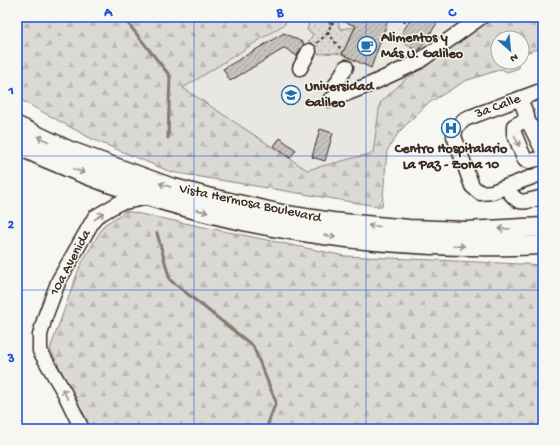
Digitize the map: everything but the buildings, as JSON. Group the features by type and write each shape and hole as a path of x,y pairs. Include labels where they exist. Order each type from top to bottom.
{"main road":[{"name":"Vista Hermosa Boulevard","path":"17,126 68,150 170,187 286,215 332,222 409,229 466,231 543,227"},
{"name":"Vista Hermosa Boulevard","path":"17,145 73,169 150,197 276,228 349,238 425,245 543,245"}],"street":[{"path":"346,67 335,86 335,98 418,62 481,17"},
{"path":"300,68 309,51"},
{"name":"3a Calle","path":"506,187 486,192 472,186 454,136 456,128 465,119 543,90"},
{"path":"520,98 527,119 543,151"},
{"path":"527,119 524,122 514,126 514,133 525,160 529,161 543,158"},
{"path":"543,173 506,187 515,200 520,202 543,197"},
{"name":"10a Avenida","path":"82,429 64,392 40,351 40,335 45,317 59,280 96,218 119,203 150,197"}],"path":[{"path":"392,17 408,23"},
{"path":"333,18 329,20 331,24 328,33 343,51"}],"shaded area":[{"name":"Universidad Galileo","path":"288,17 487,17 380,103 373,153 307,170 183,88 285,25"}],"green space":[{"path":"17,17 288,17 285,24 183,88 307,170 373,153 380,103 423,63 487,17 543,17 543,47 530,51 530,30 490,30 490,70 499,70 465,81 427,104 399,132 387,151 382,207 171,172 92,139 17,98"},
{"path":"310,17 337,17 340,29 355,27 342,54 319,54 305,49 313,34 307,30"},
{"path":"126,211 345,256 543,265 543,429 91,429 50,349 80,266 104,225"}],"waterway":[{"path":"123,17 170,76 168,138"},
{"path":"157,233 170,280 253,346 276,402 266,429"}],"place":[{"name":"Alimentos y Más U. Galileo","path":"367,46"},
{"name":"Universidad Galileo","path":"291,95"},
{"name":"Centro Hospitalario La Paz - Zona 10","path":"451,128"}]}
